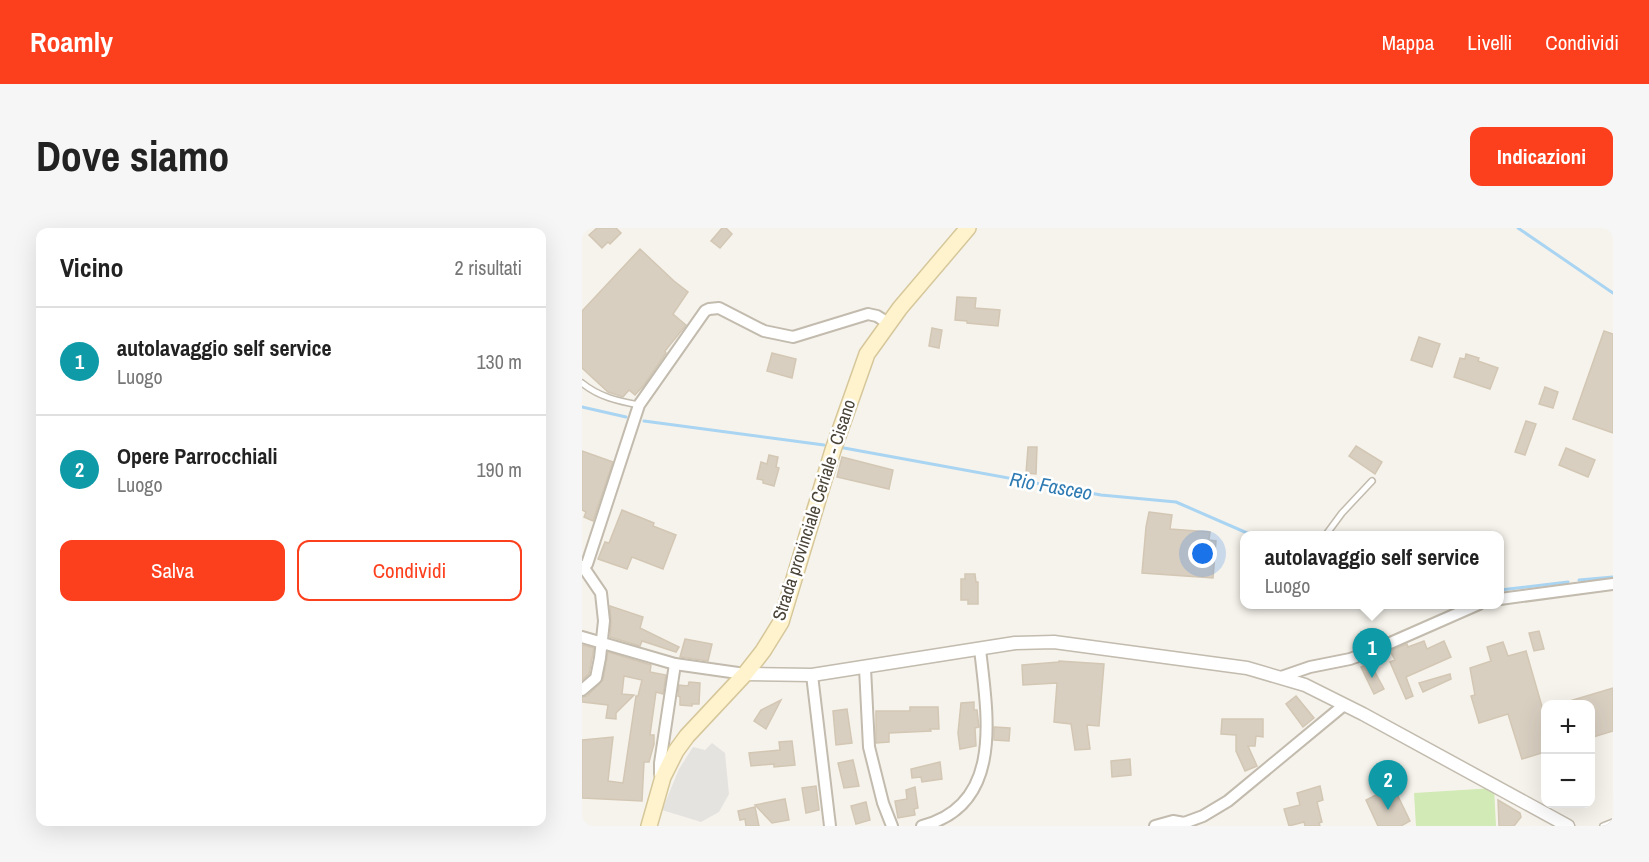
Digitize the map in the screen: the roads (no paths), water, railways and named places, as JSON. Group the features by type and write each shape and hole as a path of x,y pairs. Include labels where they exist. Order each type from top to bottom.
{"main road":[{"name":"Strada provinciale Ceriale - Cisano","path":"649,826 663,777 676,751 687,736 745,674 781,622 852,392 867,354 888,323 968,228"}],"street":[{"path":"582,690 596,678 604,621 601,593 583,567 587,564 639,405 702,316 709,309 719,308 764,331 793,337 868,314 877,316 888,323"},
{"path":"1504,597 1613,584"},
{"path":"1281,677 1372,651 1468,609"},
{"path":"582,637 675,664 745,674 758,672 812,675 1016,643 1054,642 1247,668 1305,685 1568,826"},
{"path":"922,826 955,812 968,798 983,768 987,732 980,649"},
{"path":"663,777 660,774 660,763 675,664"},
{"path":"865,668 869,747 883,803 892,826"},
{"path":"812,675 830,826"},
{"path":"1155,826 1173,821 1184,823 1203,816 1228,801 1344,705"}],"lane":[{"path":"582,382 591,390 610,399 639,405"},
{"path":"1329,531 1372,481"},
{"path":"1603,826 1613,822"}],"waterway":[{"path":"1518,228 1613,293"},
{"name":"Rio Fasceo","path":"582,407 626,417"},
{"name":"Rio Fasceo","path":"644,421 824,445"},
{"name":"Rio Fasceo","path":"844,448 1101,495 1176,502 1243,531"},
{"name":"Rio Fasceo","path":"1579,580 1613,577"},
{"name":"Rio Fasceo","path":"1504,590 1568,582"}],"place":[{"name":"autolavaggio self service","path":"1372,678"},
{"name":"Opere Parrocchiali","path":"1388,810"}]}
